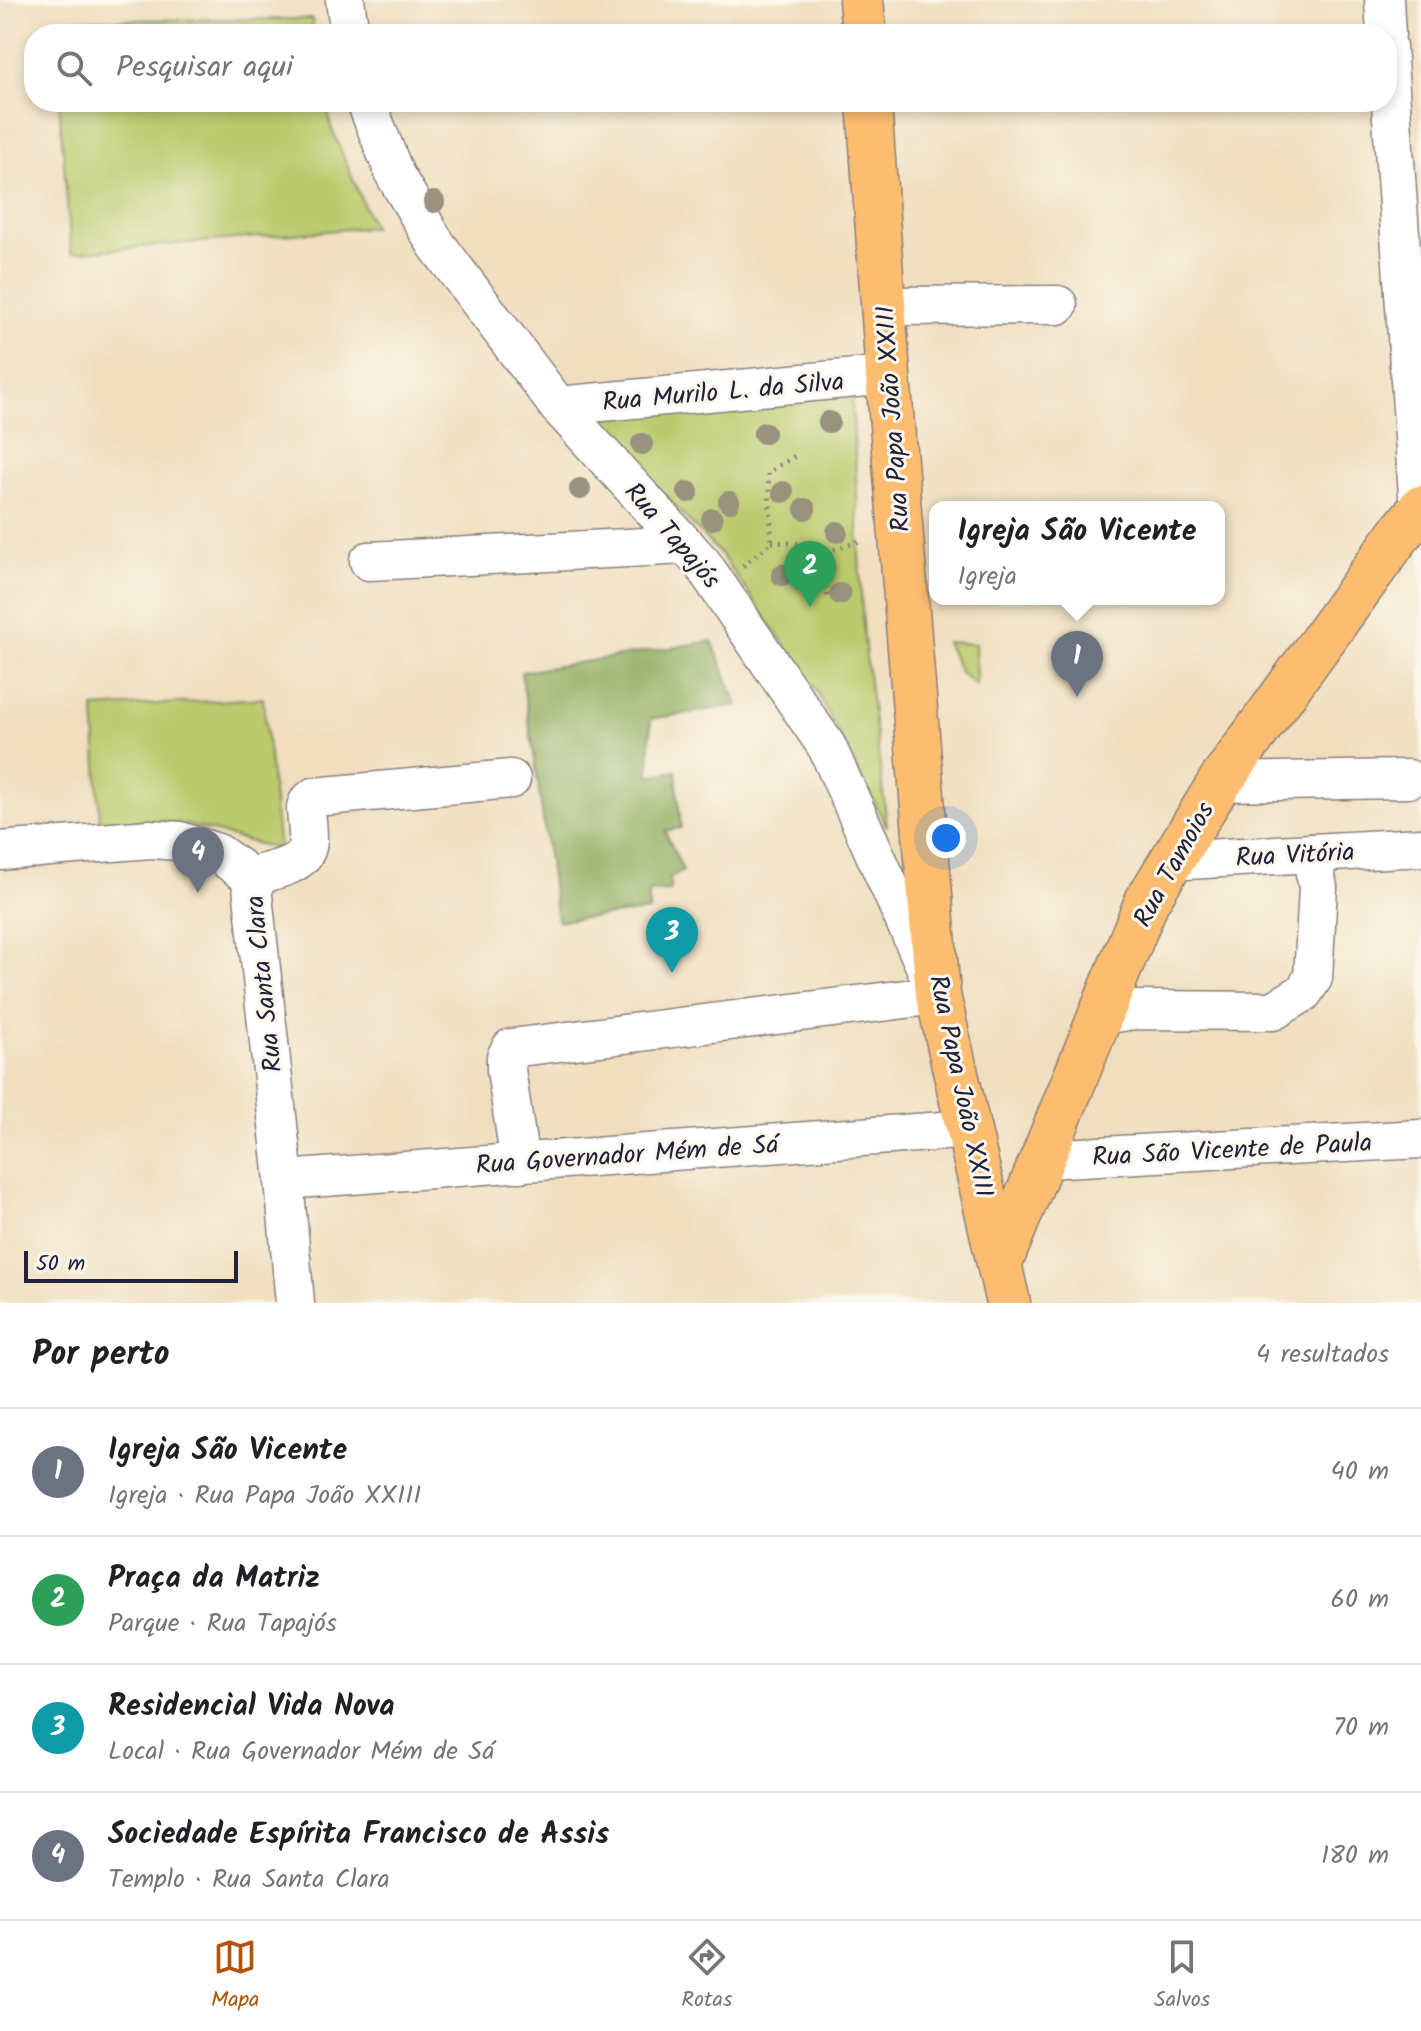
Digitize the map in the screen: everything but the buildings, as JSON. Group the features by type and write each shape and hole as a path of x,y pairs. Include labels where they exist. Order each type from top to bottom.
{"main road":[{"path":"861,0 863,24"},
{"name":"Rua Papa João XXIII","path":"870,112 938,995 1004,1283"},
{"name":"Rua Tamoios","path":"1004,1283 1043,1159 1147,901 1220,782 1415,522"}],"street":[{"path":"345,0 349,24"},
{"path":"1384,0 1385,24"},
{"name":"Rua Tapajós","path":"370,112 395,175 436,244 558,406 702,563 827,747 938,995"},
{"path":"1391,112 1415,522"},
{"path":"883,306 1058,305"},
{"name":"Rua Murilo L. da Silva","path":"558,406 888,375"},
{"path":"369,561 686,545"},
{"path":"251,877 300,859 307,847 306,807 314,797 511,779"},
{"path":"1220,782 1408,779"},
{"name":"Rua Santa Clara","path":"0,851 150,839 180,841 218,853 251,877 295,1303"},
{"name":"Rua Vitória","path":"1169,861 1421,847"},
{"path":"1101,1015 1136,1010 1273,1011 1303,993 1313,978 1317,917 1318,887 1311,853"},
{"path":"520,1163 506,1070 506,1057 511,1048 938,995"},
{"name":"Rua Governador Mém de Sá","path":"284,1180 970,1129"},
{"name":"Rua São Vicente de Paula","path":"1043,1159 1421,1139"}],"path":[{"path":"772,542 768,473 795,456"},
{"path":"811,557 860,541"},
{"path":"735,573 772,542 805,544 829,601"}],"green space":[{"path":"312,19 313,24 52,24 52,20"},
{"path":"60,112 329,112 331,127 373,227 71,253"},
{"path":"851,392 864,637 887,827 815,688 722,556 592,418"},
{"path":"712,641 738,705 651,719 649,776 676,771 681,828 665,831 683,871 670,877 671,891 649,892 649,911 557,921 521,672"},
{"path":"946,642 975,644 976,685 960,672"},
{"path":"263,698 279,849 169,822 100,823 94,708"}],"place":[{"name":"Praça da Matriz","path":"810,607"},
{"name":"Igreja São Vicente","path":"1077,697"},
{"name":"Sociedade Espírita Francisco de Assis","path":"198,893"},
{"name":"Residencial Vida Nova","path":"672,973"}]}
